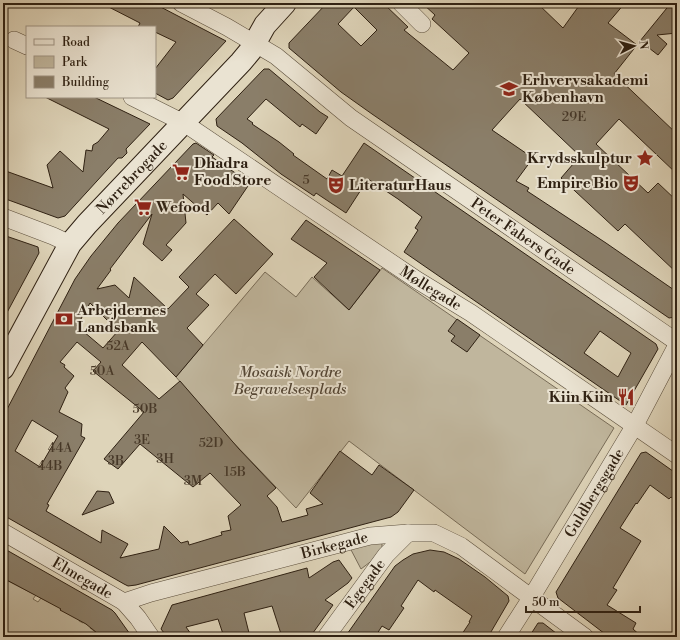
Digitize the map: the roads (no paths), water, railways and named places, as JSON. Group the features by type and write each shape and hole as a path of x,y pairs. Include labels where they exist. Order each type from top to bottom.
{"street":[{"name":"Peter Fabers Gade","path":"181,3 227,27 276,56 351,118 677,342"},
{"name":"Nørrebrogade","path":"3,368 70,244 87,224 241,62 265,25 285,3"},
{"path":"401,3 422,24"},
{"name":"Møllegade","path":"134,98 184,123 417,280 471,313 636,425 677,455"},
{"path":"3,217 70,244"},
{"name":"Guldbergsgade","path":"506,637 636,425 677,346"},
{"name":"Elmegade","path":"3,532 124,602 138,618 151,637"},
{"name":"Birkegade","path":"124,602 151,593 370,536 408,533 434,533 461,546 585,637"},
{"name":"Egegade","path":"326,637 386,555 408,533"}],"place":[{"name":"Erhvervsakademi København","path":"509,89"},
{"name":"Krydsskulptur","path":"645,158"},
{"name":"Dhadra Food Store","path":"181,172"},
{"name":"Empire Bio","path":"631,183"},
{"name":"LiteraturHaus","path":"336,185"},
{"name":"Wefood","path":"143,207"},
{"name":"Arbejdernes Landsbank","path":"64,319"},
{"name":"Kiin Kiin","path":"626,397"}],"park label":[{"name":"Mosaisk Nordre Begravelsesplads","path":"290,380"}]}
